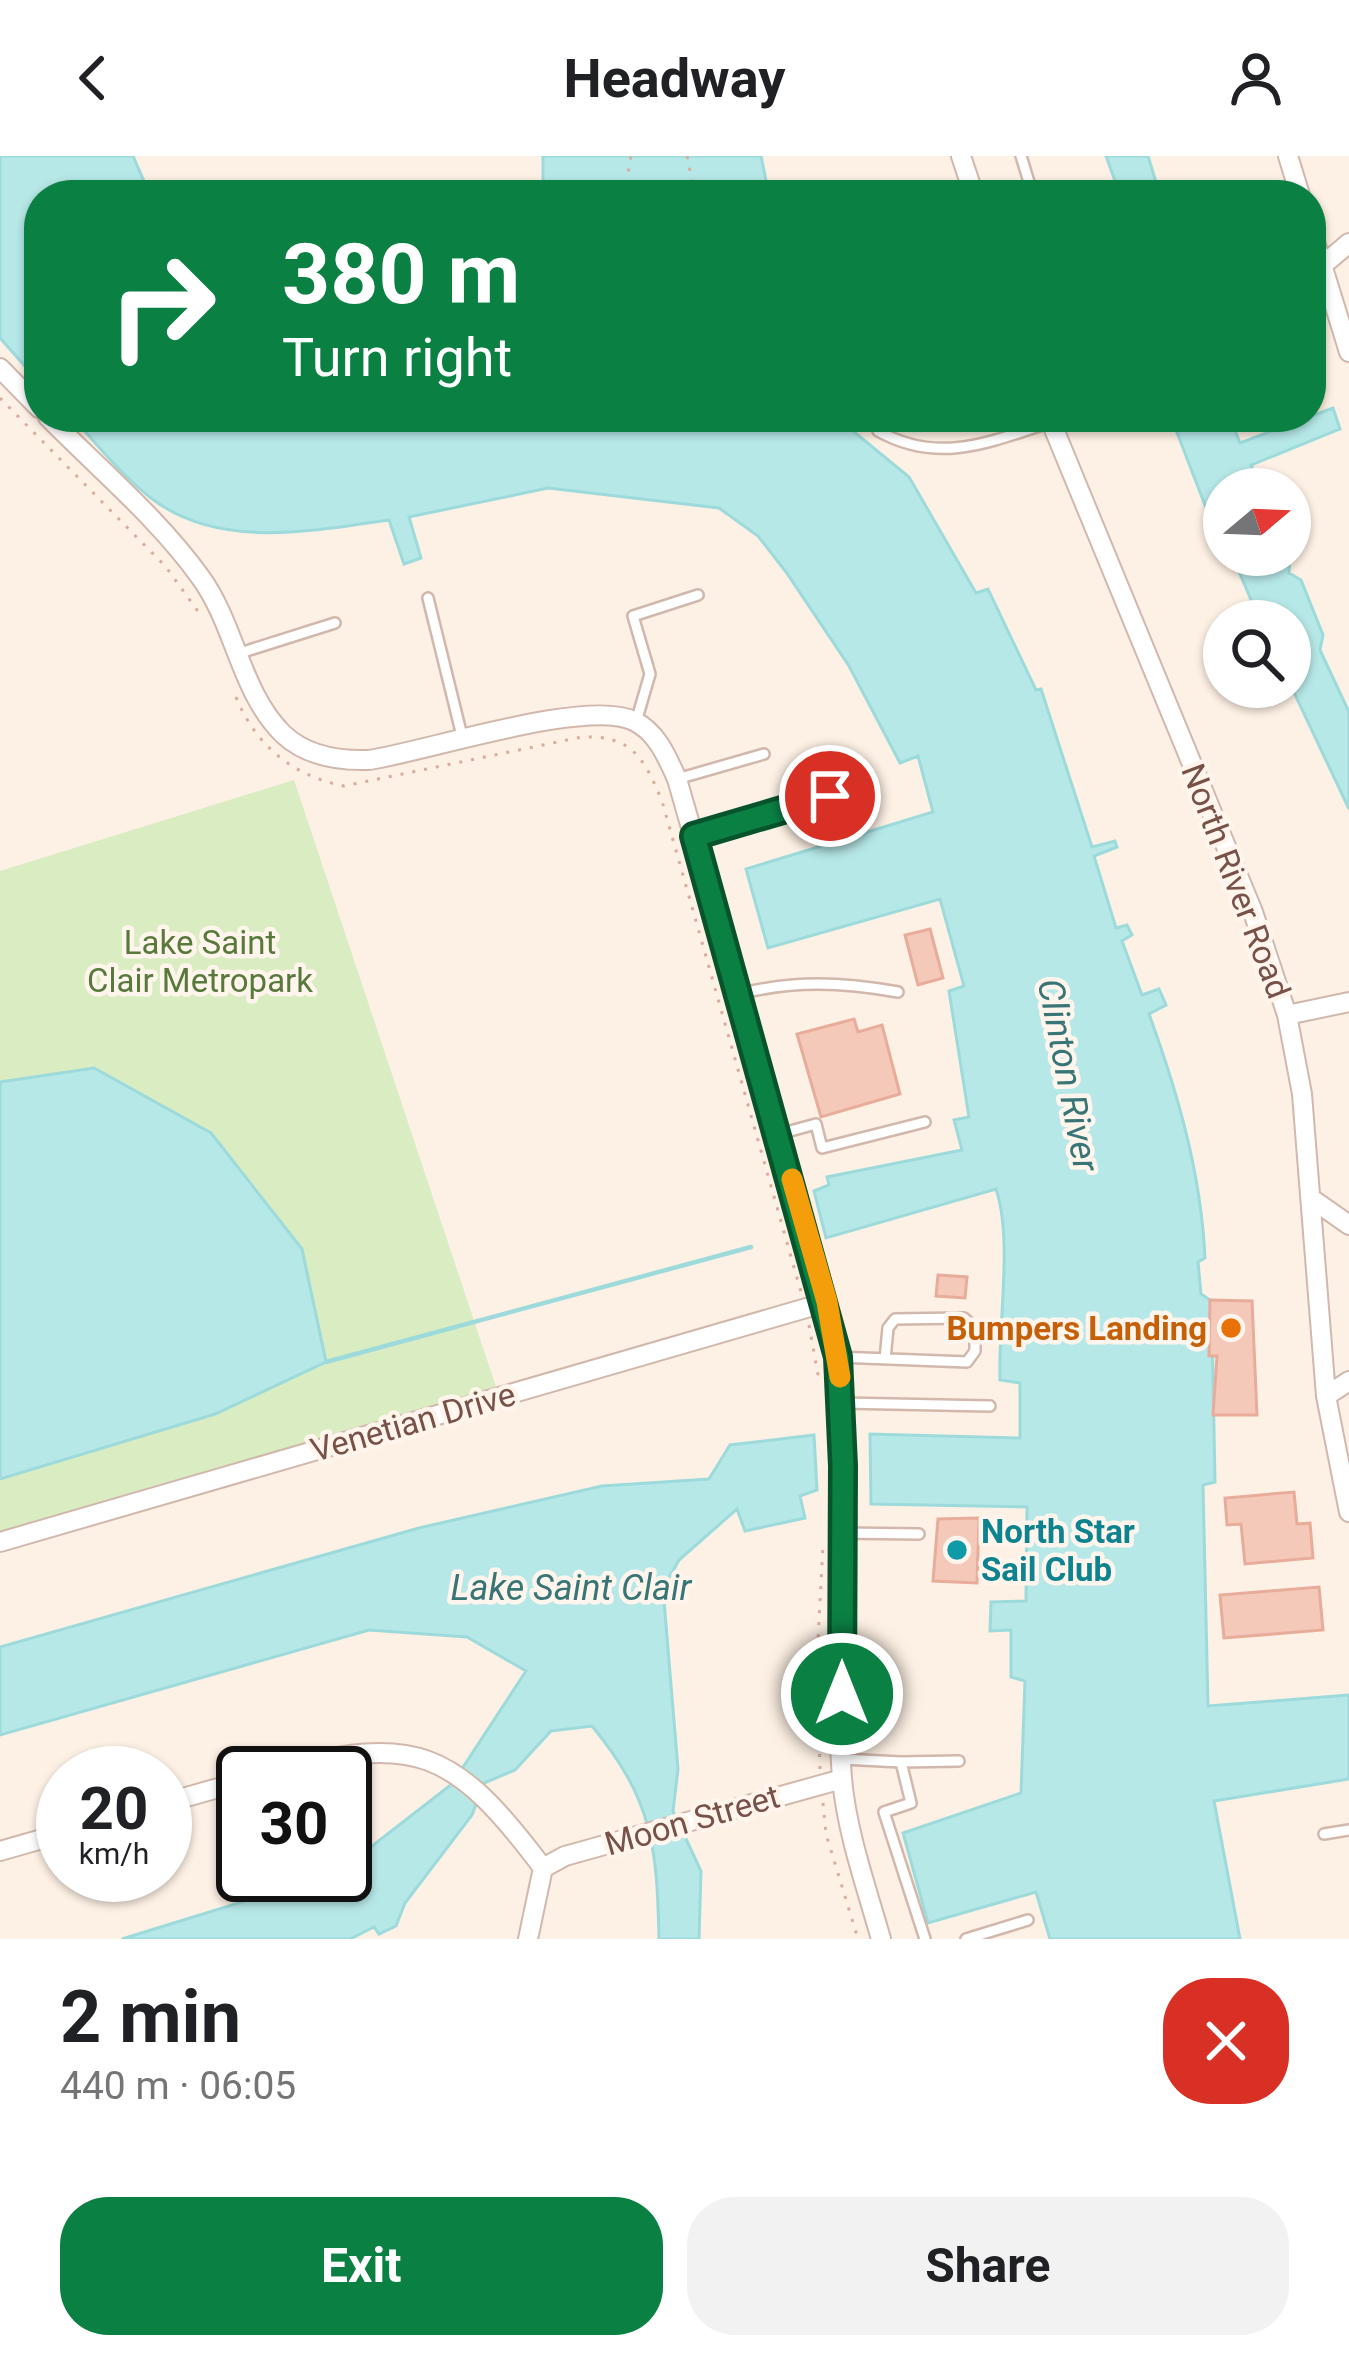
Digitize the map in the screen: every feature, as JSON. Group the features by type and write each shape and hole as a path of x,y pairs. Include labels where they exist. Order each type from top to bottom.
{"street":[{"path":"1326,263 1349,243"},
{"path":"1326,294 1349,352"},
{"path":"0,368 24,393"},
{"path":"63,432 181,552 216,602 270,719 313,753 369,760 598,713 636,722 664,751 694,836 827,1302 838,1357 842,1769 850,1832 881,1939"},
{"name":"North River Road","path":"1055,432 1253,912 1287,1016 1302,1094 1326,1396 1343,1453 1349,1512"},
{"path":"1287,1016 1349,1002"},
{"path":"1312,1199 1349,1225"},
{"name":"Venetian Drive","path":"0,1541 827,1302"},
{"path":"1326,1396 1349,1381"},
{"path":"372,1749 400,1751 452,1772 483,1795 543,1868 528,1939"},
{"name":"Moon Street","path":"543,1868 647,1832 821,1784 842,1769"},
{"path":"0,1851 36,1841"}],"lane":[{"path":"880,432 912,446 953,451 1012,432"},
{"path":"636,722 650,674 634,616 698,596"},
{"path":"428,598 463,742"},
{"path":"239,653 335,623"},
{"path":"677,779 764,754"},
{"path":"694,836 830,796"},
{"path":"739,994 783,983 826,982 898,992"},
{"path":"779,1134 816,1124 822,1148 926,1122"},
{"path":"838,1357 885,1359 967,1362 975,1351 975,1328 964,1318 895,1319 888,1328 885,1359"},
{"path":"842,1402 991,1406"},
{"path":"843,1533 919,1534"},
{"path":"842,1769 959,1761"},
{"path":"901,1762 911,1803 884,1812 925,1939"},
{"path":"1324,1834 1349,1830"},
{"path":"966,1939 1028,1919"}],"path":[{"path":"0,398 24,422"},
{"path":"33,432 166,567 205,622"},
{"path":"234,692 279,759 309,779 344,786 582,737 621,739 633,747 662,801 805,1308 822,1397"},
{"path":"824,1543 817,1660 821,1784 826,1834 858,1939"}],"green space":[{"name":"Lake Saint Clair Metropark","path":"294,780 497,1390 0,1536 0,1479 215,1414 326,1362 94,1068 0,1082 0,871"}],"water":[{"path":"0,156 133,156 143,180 24,180 24,365 0,338"},
{"path":"543,156 761,156 766,180 543,180"},
{"path":"1106,156 1148,156 1155,180 1115,180"},
{"path":"1333,408 1340,429 1252,468 1203,468 1203,500 1177,432 1236,432 1240,443 1269,432 1326,432 1326,411"},
{"name":"Clinton River","path":"86,432 854,432 909,477 976,593 988,589 1036,690 1041,689 1092,847 1115,841 1117,847 1094,856 1116,928 1127,925 1132,935 1122,941 1142,995 1159,989 1166,1005 1149,1014 1193,1165 1205,1258 1198,1262 1201,1294 1210,1300 1212,1325 1215,1482 1203,1485 1208,1706 1349,1695 1349,1779 1214,1801 1240,1939 1050,1939 1036,1892 928,1923 903,1833 1021,1793 1025,1681 1011,1677 1011,1630 990,1631 991,1602 1026,1601 1027,1507 871,1504 870,1434 1020,1438 1020,1383 1000,1380 1004,1232 996,1189 826,1238 814,1191 829,1185 827,1177 962,1150 954,1120 969,1117 949,991 964,986 940,899 768,948 746,869 933,812 918,756 900,763 849,666 786,572 758,536 719,508 548,488 409,517 421,558 404,564 389,520 298,532 235,531 177,514 120,470"},
{"path":"1241,576 1294,576 1301,580 1309,600 1251,600"},
{"path":"1311,605 1323,635 1320,650 1349,712 1349,809 1301,708 1311,708"},
{"path":"94,1068 211,1133 302,1249 326,1362 215,1414 0,1479 0,1082"},
{"name":"Lake Saint Clair","path":"814,1435 817,1490 800,1496 805,1518 745,1531 737,1509 679,1560 663,1589 678,1769 673,1811 701,1871 699,1939 659,1939 648,1826 628,1778 592,1726 551,1731 515,1770 484,1783 472,1815 405,1903 396,1926 379,1934 374,1927 350,1939 122,1939 242,1902 372,1902 372,1846 452,1784 526,1671 467,1637 369,1630 0,1735 0,1647 419,1528 602,1486 709,1479 730,1445"}],"building":[{"path":"930,929 943,978 918,985 905,935"},
{"path":"854,1019 858,1032 882,1025 900,1094 821,1117 797,1034"},
{"path":"938,1275 967,1277 965,1298 936,1296"},
{"path":"1210,1300 1252,1301 1257,1415 1213,1415 1217,1356 1209,1356"},
{"path":"1294,1492 1297,1524 1310,1523 1313,1558 1245,1564 1241,1524 1227,1525 1225,1498"},
{"name":"North Star Sail Club","path":"979,1518 977,1583 933,1581 938,1519"},
{"path":"1319,1587 1323,1630 1224,1638 1220,1595"}],"waterway":[{"path":"326,1362 751,1247"}],"slow traffic":[{"path":"792,1179 827,1302 840,1377"}],"place":[{"name":"Bumpers Landing","path":"1231,1328"},
{"name":"North Star Sail Club","path":"957,1550"}],"route":[{"path":"830,796 694,836 827,1302 838,1357 843,1466 842,1694"}]}
